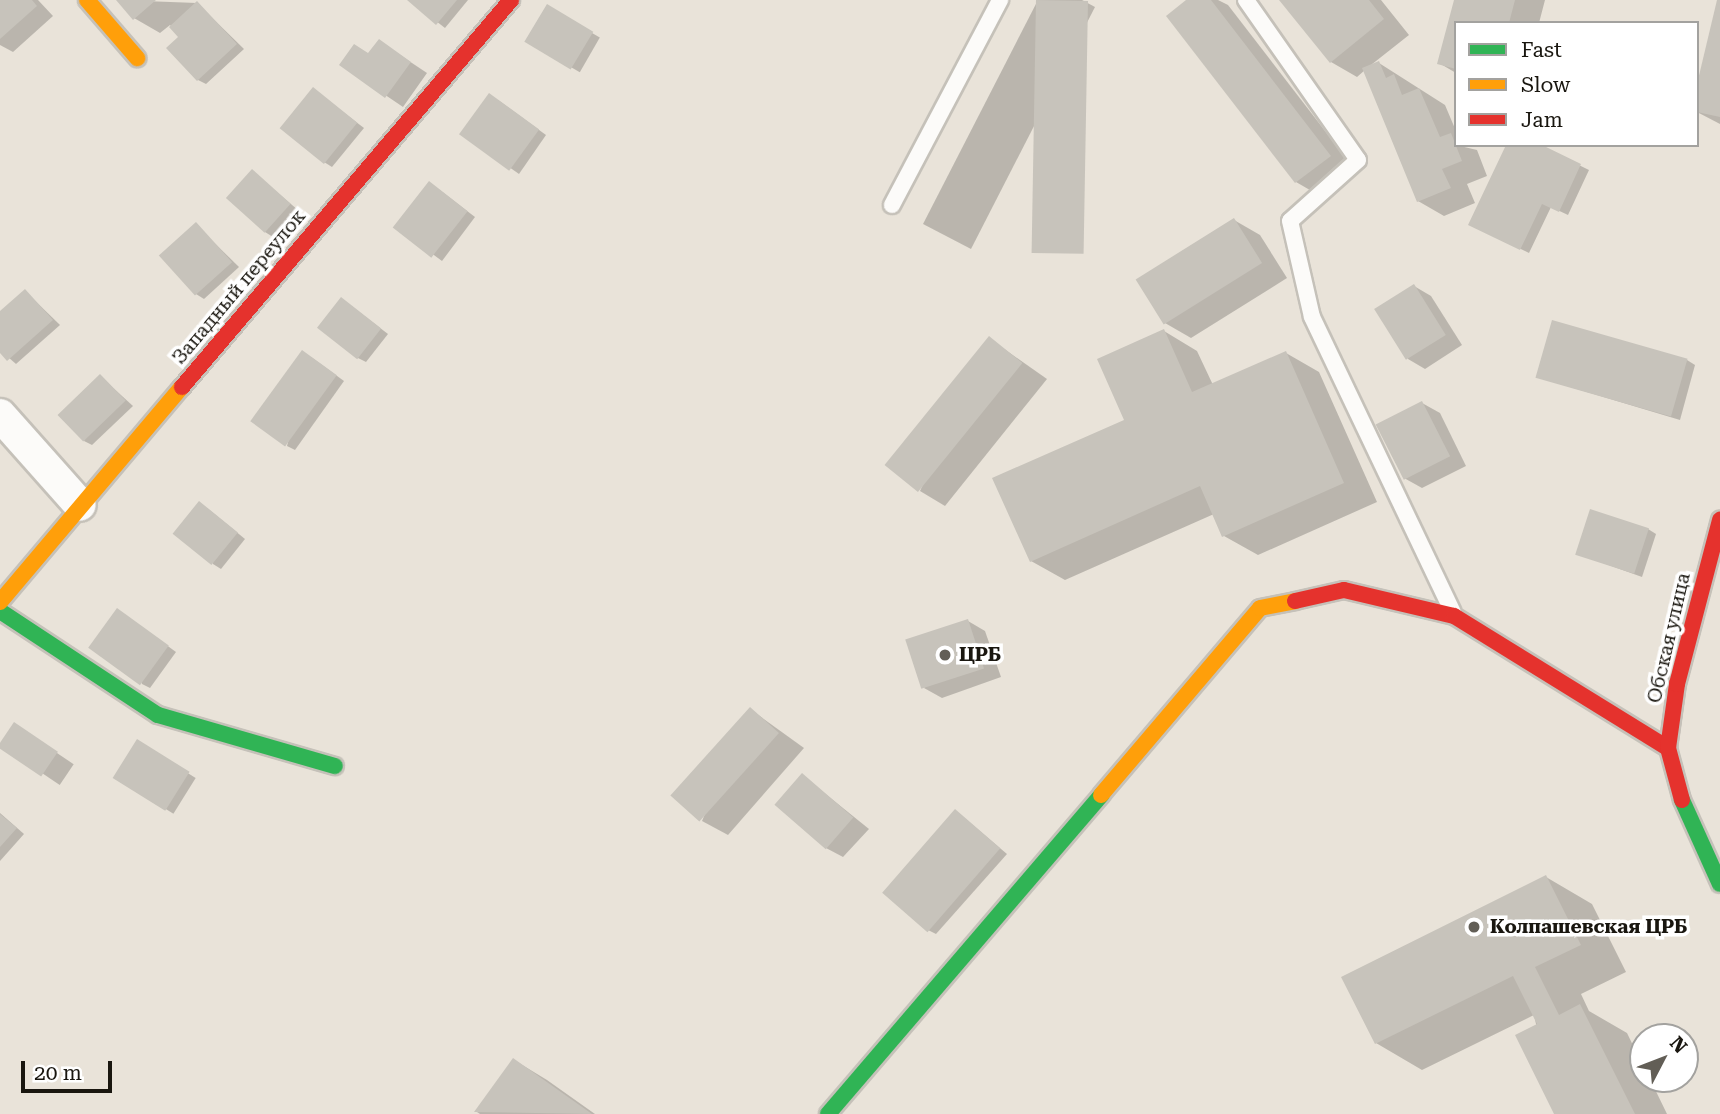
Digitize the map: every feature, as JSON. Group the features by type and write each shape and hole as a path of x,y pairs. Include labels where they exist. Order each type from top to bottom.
{"street":[{"path":"87,0 137,58"},
{"name":"Западный переулок","path":"0,601 511,0"},
{"path":"0,415 80,505"},
{"name":"Обская улица","path":"1720,520 1676,684 1668,748 1683,802 1720,884"},
{"path":"828,1114 1260,608 1344,590 1454,616 1668,748"},
{"path":"0,611 158,715 335,765"}],"lane":[{"path":"891,205 1000,0"},
{"path":"1246,0 1358,160 1290,221 1312,317 1454,616"}],"building":[{"path":"0,0 32,0 37,6 0,39"},
{"path":"116,0 156,0 133,20"},
{"path":"407,0 457,0 436,25"},
{"path":"1036,0 1088,1 1084,254 1032,253"},
{"path":"1186,0 1211,0 1331,156 1295,183 1166,16"},
{"path":"1279,0 1369,0 1384,19 1330,63"},
{"path":"1454,0 1515,0 1510,21 1454,21 1454,68 1437,64"},
{"path":"1717,0 1720,0 1720,117 1699,112 1699,76"},
{"path":"197,1 237,44 197,81 166,48 178,37 169,27"},
{"path":"547,4 593,32 571,70 524,42"},
{"path":"379,39 411,62 385,98 339,65 354,44 368,53"},
{"path":"1379,61 1386,78 1394,74 1402,95 1419,88 1440,137 1451,133 1454,147 1456,147 1462,161 1442,169 1451,188 1417,202 1362,68"},
{"path":"313,87 357,123 324,164 280,128"},
{"path":"489,93 539,129 509,171 459,134"},
{"path":"1505,147 1546,147 1581,164 1559,212 1542,204 1520,250 1468,225"},
{"path":"252,169 291,204 265,233 226,198"},
{"path":"429,181 468,211 431,258 393,227"},
{"path":"1234,218 1262,263 1164,324 1136,279"},
{"path":"196,222 232,262 195,296 159,255"},
{"path":"1414,284 1446,335 1406,360 1374,309"},
{"path":"25,289 53,320 7,361 0,353 0,311"},
{"path":"341,297 381,328 357,359 317,328"},
{"path":"1552,320 1688,359 1671,417 1535,378"},
{"path":"1164,329 1192,392 1286,351 1344,483 1222,537 1200,486 1030,562 992,478 1124,420 1097,359"},
{"path":"989,336 1022,363 918,492 885,465"},
{"path":"302,350 337,375 285,446 250,421"},
{"path":"100,374 126,401 83,442 58,415"},
{"path":"1422,401 1450,456 1404,480 1376,425"},
{"path":"199,501 238,532 211,565 173,534"},
{"path":"1590,509 1649,528 1634,574 1575,555"},
{"path":"117,608 169,646 140,685 88,648"},
{"name":"ЦРБ","path":"968,619 984,668 921,689 905,639"},
{"path":"750,707 779,733 699,822 670,795"},
{"path":"14,722 58,752 41,777 0,749 0,743"},
{"path":"137,739 190,772 165,811 113,778"},
{"path":"802,773 853,818 826,849 774,805"},
{"path":"955,809 1000,848 927,932 882,893"},
{"path":"0,814 17,828 0,847"},
{"path":"1546,875 1581,945 1535,967 1559,1015 1580,1004 1635,1114 1554,1114 1515,1035 1537,1024 1513,976 1375,1044 1341,977"},
{"path":"513,1058 592,1114 474,1112"}],"traffic: fast":[{"path":"0,611 158,715 335,766"},
{"path":"828,1114 1101,795"},
{"path":"1682,800 1720,884"}],"traffic: slow":[{"path":"87,0 137,58"},
{"path":"0,602 182,387"},
{"path":"1101,795 1260,608 1295,601"}],"traffic: jam":[{"path":"182,387 511,0"},
{"path":"1682,800 1668,748 1677,684 1720,520"},
{"path":"1295,601 1344,590 1454,616 1668,748"}],"place":[{"name":"ЦРБ","path":"945,655"},
{"name":"Колпашевская ЦРБ","path":"1474,927"}]}
